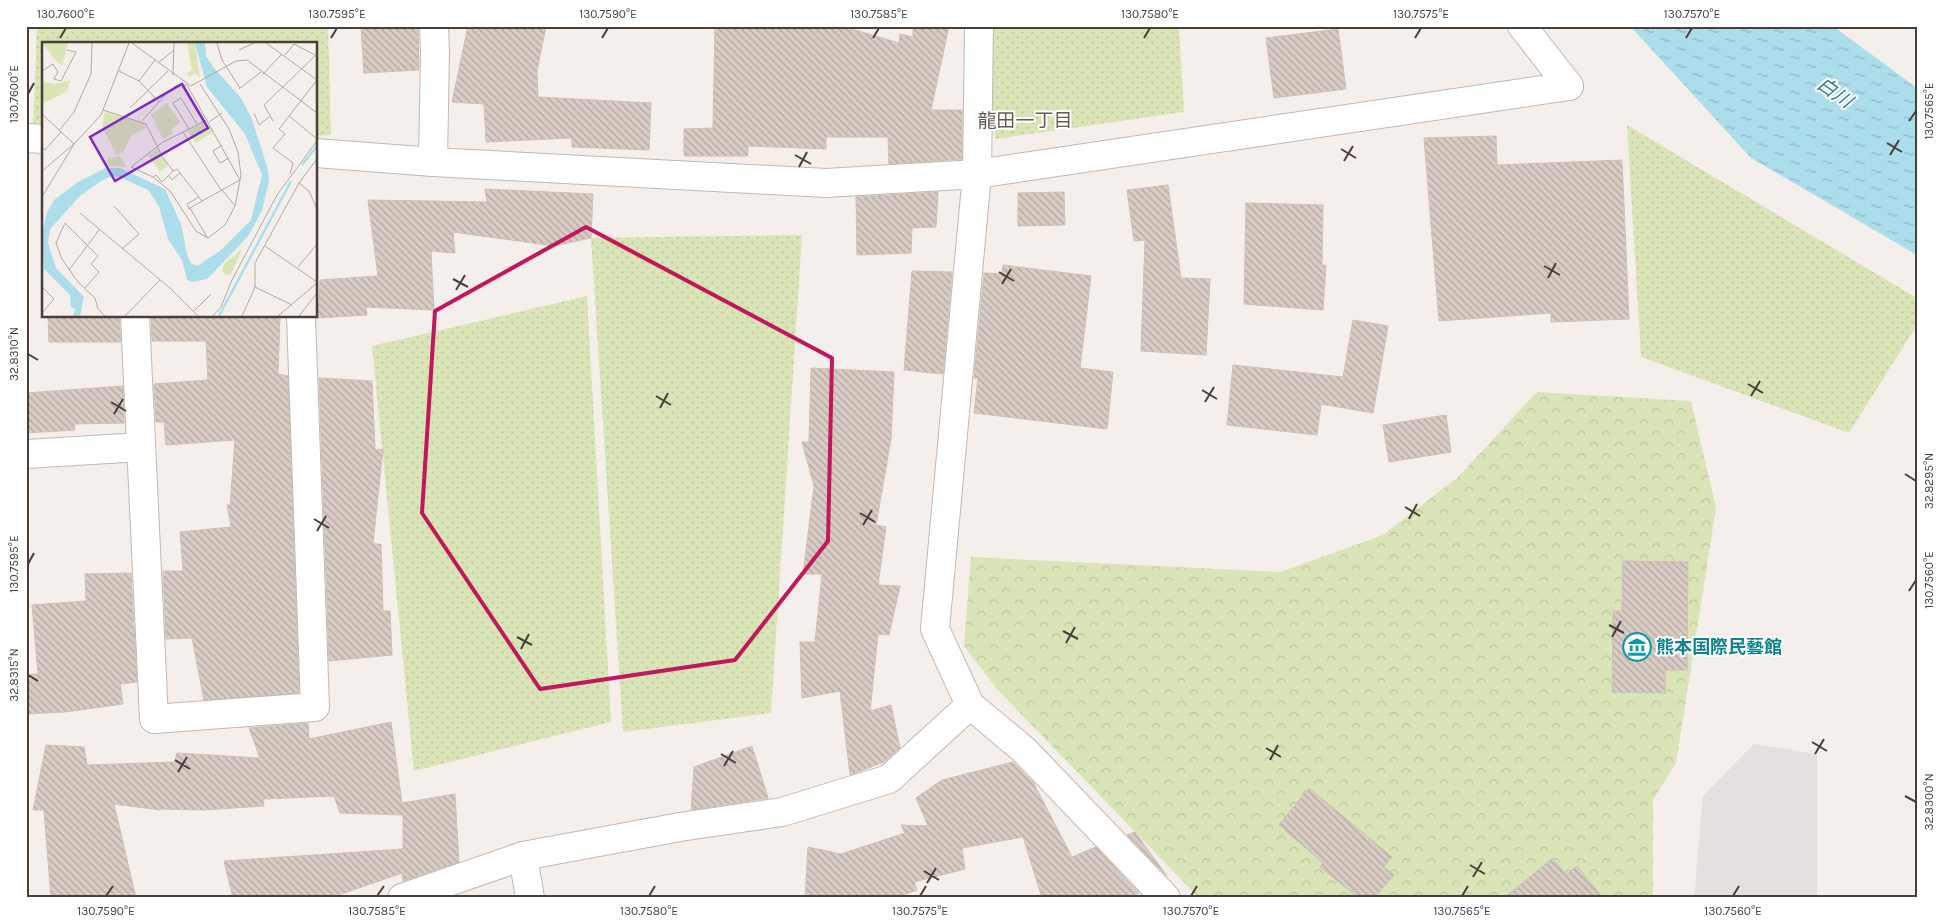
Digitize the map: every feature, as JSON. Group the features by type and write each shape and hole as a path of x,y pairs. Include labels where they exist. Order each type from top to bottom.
{"street":[{"path":"433,162 434,26"},
{"path":"979,26 977,174 935,629 970,705 1024,750 1166,898"},
{"path":"318,153 433,162 826,183 977,174 1569,86 1522,26"},
{"path":"26,138 42,140"},
{"path":"135,318 154,719 315,707 300,318"},
{"path":"26,454 141,447"},
{"path":"402,898 523,856 680,827 782,812 889,779 970,705"},
{"path":"523,856 530,898"}],"highlighted area":[{"path":"586,227 832,358 828,541 735,660 540,689 422,513 435,311"}],"green space":[{"path":"37,26 328,26 331,135 318,136 318,42 42,42 42,124 33,123"},
{"path":"987,26 1179,26 1184,112 995,139"},
{"path":"1627,125 1917,298 1917,325 1849,433 1641,357"},
{"path":"802,235 771,713 623,732 591,238"},
{"path":"587,296 611,722 414,771 372,346"},
{"path":"1537,392 1691,401 1716,508 1676,763 1653,800 1653,898 1199,898 996,688 964,646 971,557 1280,572 1383,535 1458,477"}],"shaded area":[{"path":"1754,744 1817,754 1817,898 1694,898 1703,796"}],"water":[{"name":"白川","path":"1630,26 1833,26 1917,88 1917,255 1751,158"}],"building":[{"path":"361,26 418,26 419,70 364,73"},
{"path":"468,26 546,26 537,71 538,97 651,103 649,150 572,147 572,138 486,142 484,104 452,102"},
{"path":"715,26 842,26 899,43 900,34 913,37 913,26 949,26 931,110 962,110 962,159 889,164 888,137 826,137 826,149 748,146 748,156 684,156 684,129 713,128"},
{"path":"1338,29 1346,89 1274,98 1266,38"},
{"path":"1496,136 1497,165 1622,160 1629,319 1551,322 1551,313 1439,321 1424,138"},
{"path":"1168,185 1181,278 1210,279 1206,355 1141,351 1145,240 1134,241 1127,190"},
{"path":"485,189 593,194 591,238 554,246 453,232 455,253 431,251 434,310 366,307 367,315 318,318 320,280 378,276 368,200 487,202"},
{"path":"938,192 936,227 912,228 911,253 857,255 856,197"},
{"path":"1064,192 1065,225 1018,226 1018,193"},
{"path":"1246,203 1323,205 1322,265 1326,265 1323,310 1244,304"},
{"path":"1003,265 1091,276 1080,368 1113,372 1107,429 974,413 978,378 974,378 984,273 1002,274"},
{"path":"912,271 952,272 943,374 904,370"},
{"path":"48,318 119,318 121,342 49,342"},
{"path":"151,318 280,318 278,374 288,376 299,693 204,700 192,638 166,639 163,571 183,571 180,532 231,527 227,505 230,505 235,440 166,445 164,422 156,422 154,384 208,380 206,341 152,341"},
{"path":"1353,320 1388,326 1373,413 1321,404 1317,435 1227,425 1233,365 1343,377"},
{"path":"811,368 894,372 891,439 876,525 886,527 878,585 900,586 889,635 878,634 870,711 891,705 900,748 884,762 850,775 840,691 802,698 800,642 815,642 822,574 803,574 814,486 802,442 809,442"},
{"path":"319,378 372,381 375,450 383,449 373,544 381,544 383,611 390,611 392,655 329,661"},
{"path":"123,386 124,423 74,424 75,430 26,433 26,393"},
{"path":"1446,415 1451,452 1389,462 1383,425"},
{"path":"1623,561 1688,562 1687,670 1665,670 1665,693 1612,692 1613,611 1622,611"},
{"path":"131,573 137,682 120,684 123,704 65,712 26,714 26,675 38,674 32,605 86,601 85,574"},
{"path":"391,722 402,803 455,794 459,862 403,881 402,873 330,898 233,898 224,861 403,849 403,815 340,813 334,796 263,799 264,806 204,810 160,810 114,804 136,898 51,898 44,810 33,810 46,745 84,747 87,765 175,762 177,753 260,758 249,728 308,723 309,739"},
{"path":"752,746 768,798 691,810 694,767"},
{"path":"1013,762 1033,782 1072,857 1096,847 1139,893 1126,898 1042,898 1023,837 962,848 965,869 914,882 917,890 895,898 805,898 808,847 841,854 905,833 901,825 928,826 916,798 942,780"},
{"path":"1309,788 1392,857 1384,867 1394,875 1374,898 1359,898 1320,867 1323,863 1279,825"},
{"path":"1135,832 1167,876 1127,835"},
{"path":"1553,858 1566,875 1577,866 1603,898 1504,898"}],"place":[{"name":"熊本国際民藝館","path":"1637,647"}],"district":[{"name":"龍田一丁目","path":"1025,120"}]}
